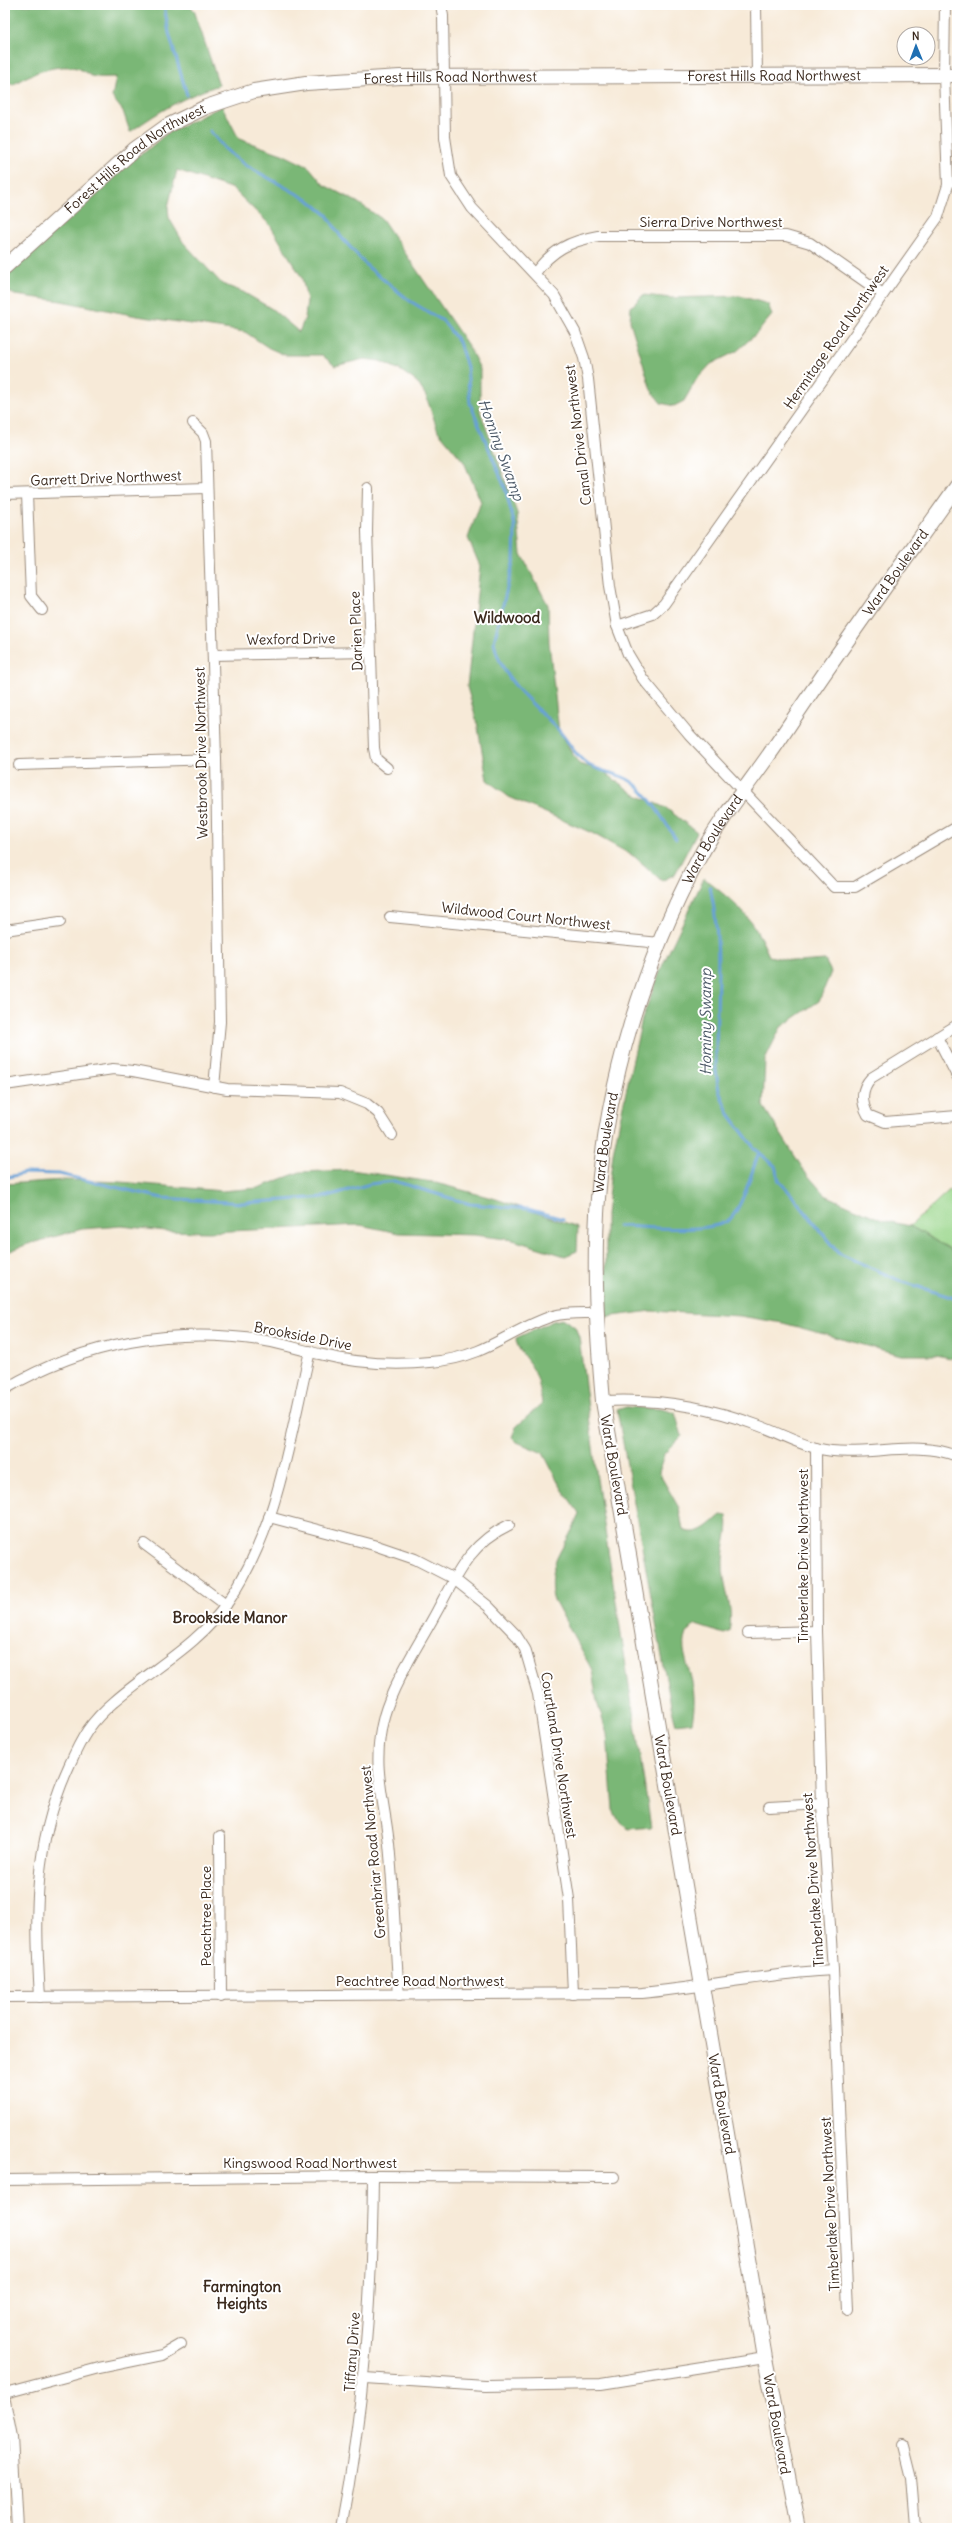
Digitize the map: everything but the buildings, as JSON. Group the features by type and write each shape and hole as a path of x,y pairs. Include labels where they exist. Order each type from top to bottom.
{"main road":[{"name":"Forest Hills Road Northwest","path":"5,267 135,150 167,126 202,108 238,94 282,86 400,77 950,75"},
{"name":"Ward Boulevard","path":"798,2528 765,2358 603,1401 596,1313 598,1198 607,1134 625,1049 640,996 681,893 700,855 850,635 957,486"}],"street":[{"name":"Canal Drive Northwest","path":"440,5 443,16 445,137 451,176 472,208 554,295 575,332 584,358 610,586 617,626 628,654 655,694 689,734 744,790 789,842 834,887 855,887 957,827"},
{"path":"756,5 757,76"},
{"name":"Hermitage Road Northwest","path":"617,626 653,614 664,604 882,294 938,217 946,196 948,173 950,75 945,5"},
{"name":"Sierra Drive Northwest","path":"534,273 543,262 560,248 580,239 598,236 786,236 810,243 882,294"},
{"name":"Westbrook Drive Northwest","path":"193,422 203,433 206,442 213,655 220,1022 214,1087"},
{"name":"Garrett Drive Northwest","path":"5,494 207,488"},
{"name":"Darien Place","path":"368,488 370,652 376,759 387,768"},
{"path":"27,494 31,596 42,610"},
{"name":"Wexford Drive","path":"213,655 370,652"},
{"path":"20,765 216,759"},
{"name":"Wildwood Court Northwest","path":"390,917 660,943"},
{"path":"5,930 60,922"},
{"path":"957,1025 871,1078 864,1087 862,1098 868,1115 878,1121 906,1121 936,1116 957,1116"},
{"path":"937,1037 957,1076"},
{"path":"5,1085 113,1069 134,1071 214,1087 261,1092 340,1093 367,1104 378,1113 392,1135"},
{"name":"Brookside Drive","path":"5,1389 45,1367 74,1356 122,1343 164,1336 226,1336 266,1341 371,1362 430,1362 479,1351 514,1332 554,1316 596,1313"},
{"path":"40,1997 36,1931 39,1872 48,1821 61,1783 86,1730 116,1700 183,1651 201,1634 226,1605 242,1578 269,1517 279,1484 310,1351"},
{"path":"603,1401 655,1400 685,1404 756,1424 816,1448 838,1451 914,1448 945,1452 957,1456"},
{"name":"Timberlake Drive Northwest","path":"816,1448 817,1631 822,1804 833,1970 848,2310"},
{"name":"Courtland Drive Northwest","path":"269,1517 374,1545 415,1559 454,1579 488,1606 516,1635 525,1648 533,1676 569,1899 573,1994"},
{"name":"Greenbriar Road Northwest","path":"399,1995 388,1843 378,1774 378,1749 385,1714 454,1579 474,1548 496,1531 509,1525"},
{"path":"144,1544 226,1605"},
{"path":"748,1633 817,1631"},
{"path":"770,1807 822,1804"},
{"name":"Peachtree Place","path":"220,1836 221,1997"},
{"name":"Peachtree Road Northwest","path":"5,1997 221,1997 642,1993 702,1987 766,1975 833,1970"},
{"name":"Kingswood Road Northwest","path":"5,2180 373,2176 614,2177"},
{"name":"Tiffany Drive","path":"341,2528 354,2461 365,2378 373,2250 373,2176"},
{"path":"5,2393 91,2369 162,2355 181,2344"},
{"path":"365,2378 485,2386 601,2384 765,2358"},
{"path":"5,2401 12,2437 17,2528"},
{"path":"903,2446 911,2478 915,2528"}],"green space":[{"path":"6,5 189,5 194,10 219,85 194,94 173,105 130,132 123,111 112,97 116,77 94,77 80,69 64,67 36,73 13,85 5,81"},
{"path":"222,106 239,139 282,154 309,167 324,185 357,202 382,219 469,347 480,369 480,411 517,513 521,554 548,605 549,642 559,732 579,764 603,771 634,794 666,808 697,832 675,874 662,881 635,857 592,833 509,797 487,780 477,722 467,687 480,566 468,538 481,502 464,462 438,431 426,396 417,382 400,370 380,361 364,359 335,366 322,355 285,355 269,348 245,332 137,316 61,301 15,295 5,290 5,278 131,159 145,152 166,134","holes":["177,170 233,189 270,225 302,278 307,300 305,318 299,332 272,309 243,292 222,284 183,242 169,218 168,207"]},
{"path":"643,295 671,298 740,296 768,304 772,315 758,332 737,351 711,364 696,380 684,401 674,406 661,403 651,390 630,321 631,307"},
{"path":"704,878 735,904 749,920 756,930 769,956 798,962 825,960 831,972 819,1001 781,1027 765,1059 763,1106 805,1172 825,1195 882,1220 910,1226 957,1253 957,1359 935,1355 901,1355 783,1323 740,1316 651,1311 606,1317 606,1215 613,1153 631,1068 642,1019 663,964"},
{"path":"351,1170 432,1182 496,1199 578,1227 577,1251 565,1256 513,1240 474,1235 399,1233 360,1225 209,1232 165,1231 122,1226 82,1229 28,1244 5,1253 6,1184 63,1180 121,1182 222,1191 258,1188 300,1172"},
{"path":"957,1183 957,1253 910,1226"},
{"path":"563,1319 575,1327 579,1337 597,1479 651,1827 629,1829 621,1824 613,1809 607,1734 597,1702 592,1670 553,1598 551,1585 555,1563 575,1525 579,1513 562,1489 543,1453 517,1442 512,1437 516,1427 542,1403 535,1373 520,1350 516,1338 553,1321"},
{"path":"626,1407 661,1409 675,1413 682,1436 664,1454 659,1473 679,1508 683,1530 689,1532 699,1531 704,1529 721,1515 727,1516 728,1528 724,1550 723,1571 730,1614 729,1632 724,1634 696,1625 686,1632 684,1638 685,1655 694,1695 692,1722 676,1724 671,1706 617,1410"}],"waterway":[{"name":"Hominy Swamp","path":"164,5 169,33 187,95"},
{"name":"Hominy Swamp","path":"210,131 226,150 245,165 310,201 327,215 341,237 368,267 410,301 443,321 459,342 467,367 470,403 505,488 515,526 514,559 494,642 497,655 503,667 518,688 555,726 581,759 592,767 618,775 636,785 653,803 676,839"},
{"name":"Hominy Swamp","path":"710,887 717,932 718,956 716,1071 719,1091 729,1114 755,1149 775,1166 779,1181 838,1253 903,1282 957,1299"},
{"path":"618,1226 678,1229 696,1228 724,1223 732,1217 740,1203 759,1152"},
{"path":"5,1178 25,1173 59,1174 162,1198 244,1203 324,1197 370,1184 394,1181 470,1204 528,1209 563,1219"}],"district":[{"name":"Wildwood","path":"507,618"},
{"name":"Brookside Manor","path":"230,1618"},
{"name":"Farmington Heights","path":"242,2296"}]}
